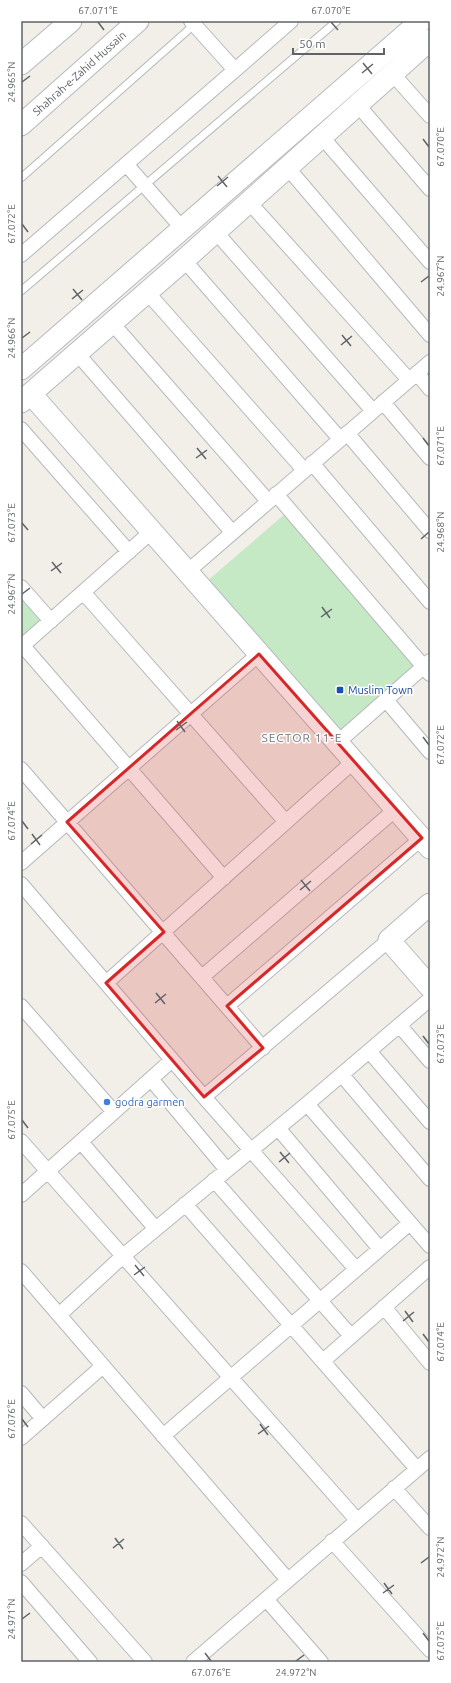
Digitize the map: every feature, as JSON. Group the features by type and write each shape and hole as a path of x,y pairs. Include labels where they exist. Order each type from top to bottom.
{"street":[{"path":"22,63 71,21"},
{"name":"Shahrah-e-Zahid Hussain","path":"21,125 138,21"},
{"path":"21,255 291,21"},
{"path":"21,369 422,21"},
{"path":"194,22 235,70"},
{"path":"227,1006 426,843 187,572 26,398 76,352 112,323 184,260 248,201 430,40"},
{"path":"392,73 430,116"},
{"path":"357,104 430,189"},
{"path":"322,136 430,262"},
{"path":"126,164 182,228"},
{"path":"287,167 430,335"},
{"path":"248,201 413,376 430,389"},
{"path":"215,231 378,407 430,458"},
{"path":"184,260 430,530"},
{"path":"147,292 430,602"},
{"path":"112,323 428,667 386,700 338,743"},
{"path":"76,352 232,532"},
{"path":"187,572 430,362"},
{"path":"21,429 129,552"},
{"path":"151,532 22,646 224,878"},
{"path":"21,587 51,621"},
{"path":"83,592 286,822"},
{"path":"21,863 259,654"},
{"path":"386,700 430,752"},
{"path":"106,983 354,762"},
{"path":"21,769 164,932 263,1048"},
{"path":"202,977 396,809"},
{"path":"21,884 204,1097 356,1269"},
{"path":"204,1097 430,904"},
{"path":"389,940 430,987"},
{"path":"59,1315 123,1256 342,1075 400,1026 430,998"},
{"path":"21,1006 114,1112"},
{"path":"400,1026 430,1061"},
{"path":"369,1051 430,1122"},
{"path":"21,1195 172,1060"},
{"path":"342,1075 430,1179"},
{"path":"151,1079 227,1170"},
{"path":"307,1104 430,1246"},
{"path":"278,1128 380,1249"},
{"path":"21,1141 357,1520"},
{"path":"81,1142 156,1229"},
{"path":"214,1180 351,1336"},
{"path":"185,1204 417,1469"},
{"path":"163,1436 410,1223"},
{"path":"323,1361 430,1267"},
{"path":"21,1271 288,1580"},
{"path":"384,1307 430,1362"},
{"path":"21,1438 103,1366"},
{"path":"21,1393 43,1419"},
{"path":"202,1659 266,1599 430,1458"},
{"path":"394,1488 430,1527"},
{"path":"21,1523 145,1662"},
{"path":"332,1541 430,1650"},
{"path":"21,1564 42,1546"},
{"path":"21,1582 90,1662"},
{"path":"266,1599 321,1662"}],"lane":[{"path":"21,291 337,21"},
{"path":"21,178 194,22"}],"highlighted area":[{"path":"259,654 422,838 227,1006 263,1048 204,1097 106,983 164,932 67,822"}],"green space":[{"path":"286,513 414,666 338,733 206,582"},
{"path":"21,587 51,621 21,647"}],"place":[{"name":"Muslim Town","path":"340,690"},
{"name":"godra garmen","path":"107,1102"}],"district":[{"name":"SECTOR 11-E","path":"302,737"}]}
